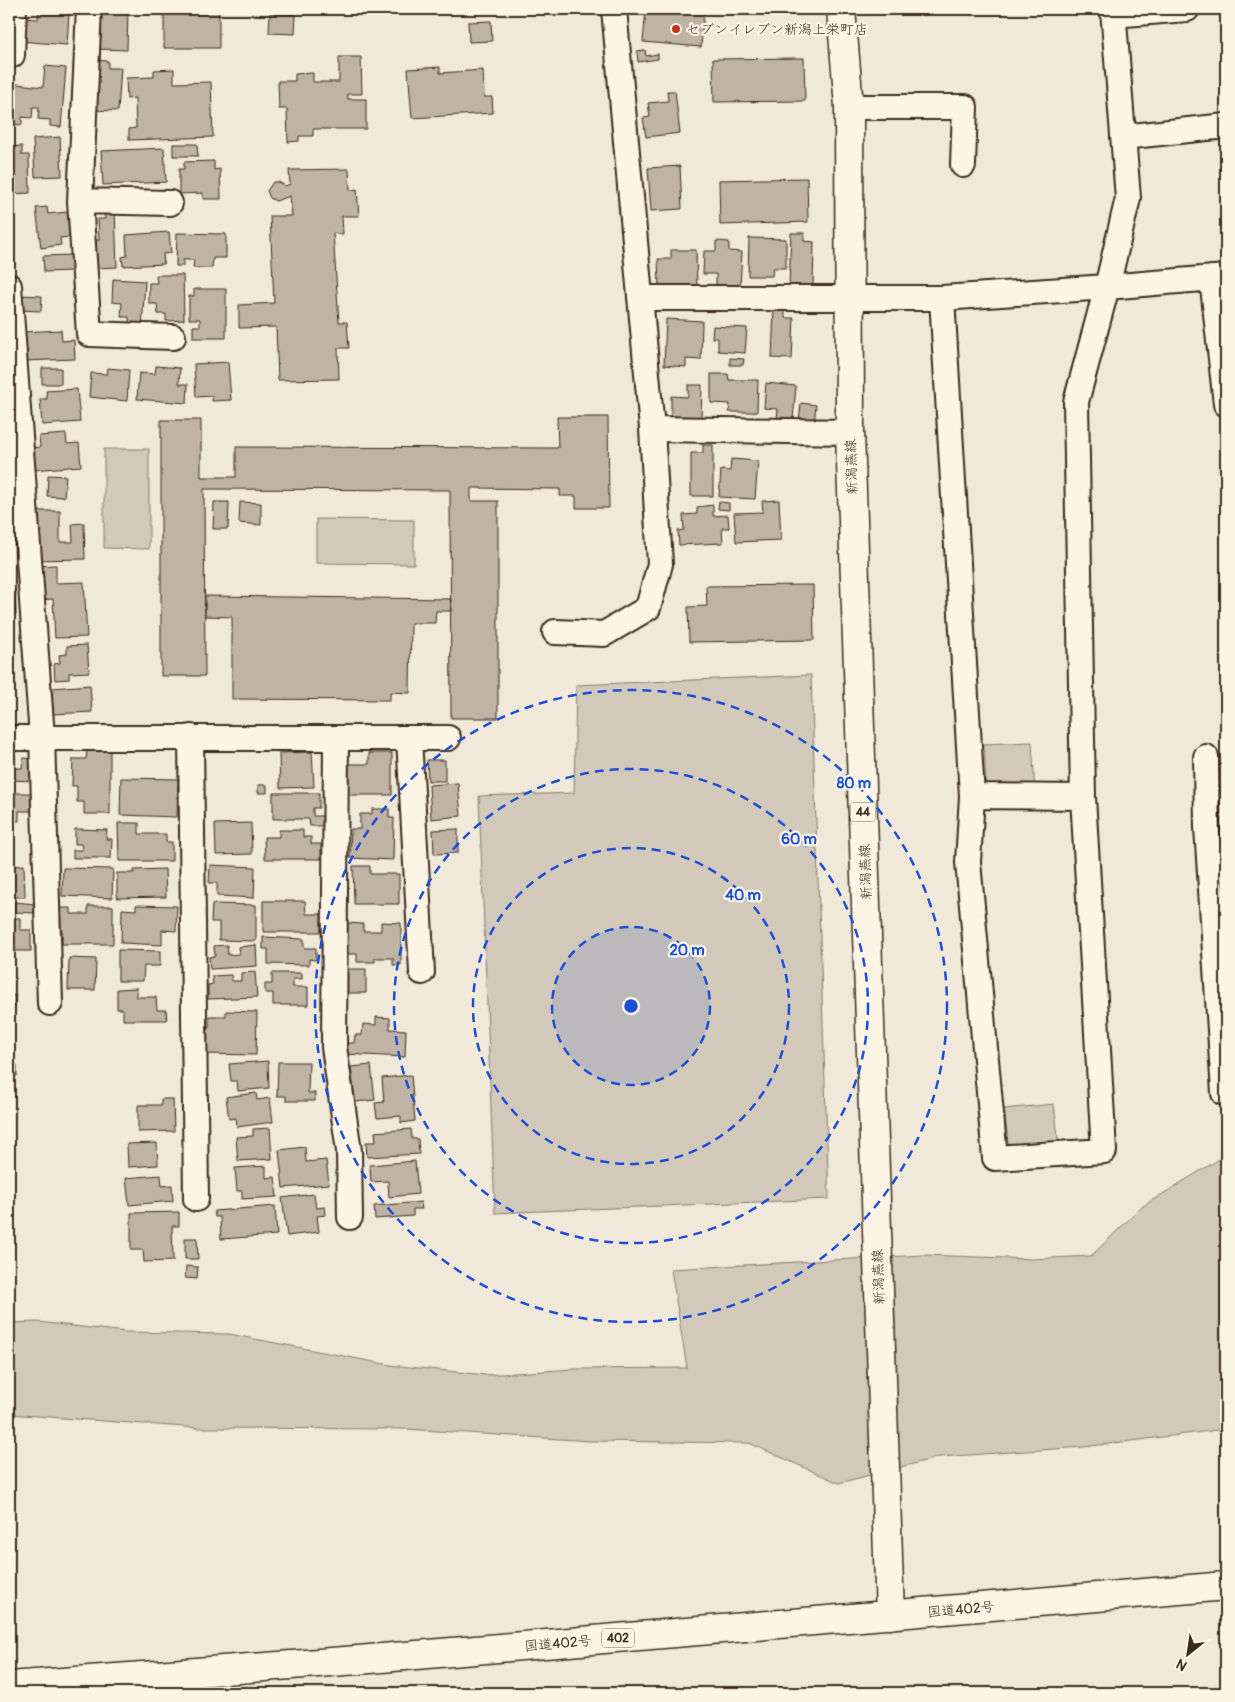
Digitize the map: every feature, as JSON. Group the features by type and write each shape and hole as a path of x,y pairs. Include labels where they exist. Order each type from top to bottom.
{"main road":[{"name":"新潟燕線","path":"841,9 848,107 850,432 890,1615"},
{"name":"国道402号","path":"9,1686 358,1660 1226,1586"}],"street":[{"path":"9,55 12,56 14,9"},
{"path":"88,9 80,201 88,334 173,337"},
{"path":"555,632 604,634 648,608 660,564 652,429 614,9"},
{"path":"942,298 972,796 968,862 995,1158 1104,1151 1083,796 1076,402 1107,288 1128,198 1113,12 1187,9"},
{"path":"848,107 964,107 963,165"},
{"path":"1124,137 1226,126"},
{"path":"80,201 170,203"},
{"path":"640,298 942,298 1107,288 1219,277 1226,404"},
{"path":"9,286 42,737 50,1003"},
{"path":"652,429 850,432"},
{"path":"191,737 196,1199"},
{"path":"9,738 448,738"},
{"path":"336,738 334,1047 350,1151 350,1217"},
{"path":"408,738 422,972"},
{"path":"1206,757 1217,826 1224,1093"},
{"path":"972,796 1083,796"}],"shaded area":[{"path":"104,449 149,449 149,549 104,548"},
{"path":"316,519 414,520 414,564 316,563"},
{"path":"811,675 829,1199 495,1213 479,796 574,793 576,685"},
{"path":"1032,742 1035,791 986,787 984,744"},
{"path":"1054,1104 1059,1145 1018,1150 1008,1142 1004,1109"},
{"path":"1226,1155 1226,1429 1083,1447 940,1457 839,1483 749,1443 590,1441 406,1429 198,1428 9,1414 9,1323 38,1322 126,1332 229,1334 390,1365 486,1375 574,1369 687,1368 671,1269 924,1255 1032,1259 1091,1256 1143,1206"}],"building":[{"path":"39,9 59,9 59,12 69,13 67,45 20,41 21,18 38,19"},
{"path":"100,9 128,9 127,50 99,49"},
{"path":"164,9 219,9 219,48 164,48"},
{"path":"291,9 333,9 333,14"},
{"path":"646,9 704,9 701,47 643,42"},
{"path":"270,13 296,15 295,34 269,33"},
{"path":"491,21 492,41 469,42 468,22"},
{"path":"645,50 646,56 658,54 658,59 638,62 637,51"},
{"path":"339,57 361,57 362,94 348,94 348,99 366,99 366,129 313,129 313,136 299,136 299,141 288,142 287,109 279,109 278,81 295,81 295,74 313,73 313,82 339,82"},
{"path":"804,58 805,101 714,102 713,59"},
{"path":"94,60 108,61 108,68 121,68 118,111 92,110"},
{"path":"45,66 66,68 61,127 50,126 50,120 38,119 39,107 33,107 32,118 22,117 22,125 9,124 9,83 43,87"},
{"path":"440,67 440,73 483,70 484,97 492,97 493,113 412,118 408,69"},
{"path":"174,69 174,83 211,82 213,137 129,140 129,129 136,128 135,98 127,99 126,78 154,77 154,70"},
{"path":"667,91 675,91 680,133 646,137 643,118 650,117 648,103 668,101"},
{"path":"60,137 62,176 35,177 33,139"},
{"path":"173,144 197,144 198,156 173,156"},
{"path":"22,146 22,155 29,155 30,193 9,194 9,147"},
{"path":"164,148 166,182 103,185 101,151"},
{"path":"214,161 214,170 220,169 221,199 203,199 203,193 179,194 179,169 184,169 184,162"},
{"path":"680,166 682,209 651,211 648,168"},
{"path":"349,169 350,190 357,189 359,216 342,216 343,234 333,233 339,322 347,322 349,348 338,348 339,379 278,380 276,327 239,328 239,305 274,303 270,216 292,216 290,196 276,201 270,198 267,191 273,182 279,182 285,186 290,184 289,170"},
{"path":"807,178 808,222 720,225 719,180"},
{"path":"47,207 48,214 67,212 70,237 60,238 61,245 41,248 36,208"},
{"path":"104,210 115,210 117,267 97,268 96,240 99,240 98,219 105,219"},
{"path":"169,232 171,253 163,254 164,264 123,266 122,257 127,256 126,235"},
{"path":"177,233 226,234 226,258 213,258 212,268 193,268 194,260 183,260 183,266 176,266"},
{"path":"791,233 804,233 804,241 814,242 813,288 789,287"},
{"path":"749,238 786,239 786,268 773,268 772,276 748,276"},
{"path":"716,241 729,242 729,251 742,252 740,288 716,287 716,274 703,274 704,251 716,251"},
{"path":"671,250 696,250 697,286 659,286 658,259 671,259"},
{"path":"72,255 72,271 44,272 43,256"},
{"path":"156,275 183,275 184,320 166,321 166,314 158,314 157,304 149,304 149,283 157,283"},
{"path":"113,279 145,281 142,328 129,326 129,317 121,317 122,303 112,302"},
{"path":"194,289 226,289 226,338 193,338 193,326 200,326 200,319 189,319 189,296 194,296"},
{"path":"19,295 42,296 41,311 18,310"},
{"path":"774,307 785,307 785,318 794,318 792,359 772,358"},
{"path":"666,319 702,321 701,360 686,359 686,367 664,365"},
{"path":"713,326 747,328 745,353 718,351 718,338 712,338"},
{"path":"61,330 62,341 74,340 75,359 24,361 23,332"},
{"path":"730,358 744,359 743,365 730,365"},
{"path":"228,362 231,400 212,401 212,396 196,397 194,364"},
{"path":"156,366 180,368 179,384 188,384 187,403 137,399 139,373 155,374"},
{"path":"42,368 61,368 61,384 42,384"},
{"path":"108,368 129,370 127,401 89,397 91,373 107,374"},
{"path":"711,374 728,374 729,380 758,380 757,412 729,412 730,404 711,403"},
{"path":"766,383 796,386 793,420 777,418 778,409 764,408"},
{"path":"688,385 702,385 701,419 671,418 671,396 688,397"},
{"path":"77,389 80,422 42,425 40,399 47,399 46,391"},
{"path":"801,403 816,405 814,424 799,422"},
{"path":"557,417 608,417 609,508 576,508 576,496 560,496 560,489 471,488 471,501 498,501 498,718 451,718 450,490 204,489 205,676 161,676 161,420 201,420 201,477 236,477 236,447 558,448"},
{"path":"66,434 67,444 79,443 81,466 32,470 30,448 40,447 39,436"},
{"path":"703,445 713,445 713,496 691,496 691,453 703,453"},
{"path":"731,459 758,461 755,499 719,497 721,470 730,471"},
{"path":"48,475 66,476 64,497 47,496"},
{"path":"779,500 781,540 736,542 734,513 763,512 762,501"},
{"path":"214,502 229,502 228,529 213,529"},
{"path":"240,502 261,503 261,525 239,523"},
{"path":"719,502 729,503 729,510 718,509"},
{"path":"713,505 713,516 728,515 729,528 722,528 723,543 679,545 678,531 684,530 683,515 697,514 697,507"},
{"path":"34,511 60,511 60,542 73,542 72,524 84,523 85,559 35,560"},
{"path":"56,565 56,583 84,582 87,637 55,638 53,599 39,600 37,566"},
{"path":"813,585 814,640 689,642 688,607 707,606 706,586"},
{"path":"15,591 16,615 9,615 9,592"},
{"path":"205,596 451,599 451,611 436,611 435,623 411,623 410,693 390,692 390,700 232,699 232,617 205,616"},
{"path":"87,645 89,672 69,673 69,679 55,680 54,664 60,663 59,655 67,654 67,646"},
{"path":"90,685 92,712 53,714 52,688"},
{"path":"87,750 110,751 110,814 84,814 84,802 77,802 77,786 72,786 73,759 86,759"},
{"path":"312,752 314,787 280,788 279,753"},
{"path":"369,753 392,753 392,795 345,795 345,764 369,764"},
{"path":"9,755 15,755 15,768 22,768 23,758 34,759 33,781 9,780"},
{"path":"427,760 445,760 445,781 428,781"},
{"path":"121,778 178,779 177,817 120,815"},
{"path":"458,783 461,816 431,819 429,785"},
{"path":"258,785 267,785 267,793 258,793"},
{"path":"9,793 32,793 31,811 19,811 19,821 9,821"},
{"path":"273,793 319,793 319,808 313,808 313,816 323,816 323,826 310,826 309,819 273,819"},
{"path":"372,809 389,809 389,818 394,818 393,860 350,858 351,829 360,829 360,814 372,814"},
{"path":"118,823 139,823 139,834 166,834 166,842 172,842 172,861 119,861"},
{"path":"251,823 252,854 216,855 215,824"},
{"path":"75,829 107,830 106,839 112,839 111,858 73,858 73,850 82,850 81,844 75,844"},
{"path":"458,829 458,853 434,854 433,830"},
{"path":"279,830 303,830 303,837 311,837 311,844 321,844 321,859 265,859 264,837 279,837"},
{"path":"24,865 25,897 9,897 9,872 13,872 13,866"},
{"path":"210,865 255,867 254,898 217,896 217,883 209,883"},
{"path":"353,866 370,866 370,874 399,874 399,904 354,904"},
{"path":"63,868 113,869 112,898 62,896"},
{"path":"165,869 166,897 117,898 117,873 134,873 134,870"},
{"path":"263,901 305,901 306,914 321,914 321,932 263,932"},
{"path":"15,902 35,904 34,913 14,912"},
{"path":"212,904 256,905 256,941 219,940 219,922 211,922"},
{"path":"136,905 177,906 176,931 162,930 162,945 121,943 122,909 136,910"},
{"path":"88,906 113,906 113,944 62,944 62,930 55,930 55,908 71,908 71,914 88,914"},
{"path":"9,918 20,918 20,930 31,930 31,951 9,951"},
{"path":"381,922 401,923 401,965 393,965 393,958 375,958 375,962 357,962 357,954 340,954 340,942 347,942 347,923 363,924 363,931 381,931"},
{"path":"263,937 304,939 304,948 316,948 316,960 309,959 309,965 268,964 268,949 263,949"},
{"path":"227,945 228,955 239,954 238,947 256,945 257,966 210,969 209,957 215,956 214,946"},
{"path":"118,950 160,951 160,966 144,966 143,981 118,981"},
{"path":"69,958 96,959 95,990 68,990"},
{"path":"341,969 366,969 366,993 341,993"},
{"path":"255,972 257,997 208,999 208,985 213,984 212,976 231,975 232,981 241,981 241,973"},
{"path":"272,973 302,973 302,979 293,979 293,987 308,987 308,1005 273,1005 273,993 265,993 265,984 272,984"},
{"path":"137,988 137,997 156,997 157,1010 166,1010 167,1020 123,1020 123,1009 117,1009 117,989"},
{"path":"9,995 15,995 15,1006 9,1006"},
{"path":"226,1011 257,1012 256,1055 200,1054 200,1027 209,1027 209,1016 226,1016"},
{"path":"376,1017 390,1018 390,1029 406,1030 405,1057 344,1054 345,1043 354,1043 355,1035 362,1035 363,1024 376,1025"},
{"path":"268,1061 269,1088 238,1091 237,1081 231,1081 229,1064"},
{"path":"278,1062 309,1062 308,1093 315,1093 315,1101 286,1101 286,1096 277,1096"},
{"path":"9,1065 17,1065 17,1076 9,1076"},
{"path":"371,1065 375,1100 355,1102 351,1067"},
{"path":"411,1075 415,1121 401,1123 401,1116 377,1118 375,1103 384,1102 382,1078"},
{"path":"256,1093 257,1100 270,1098 273,1122 237,1127 236,1118 229,1119 226,1097"},
{"path":"161,1099 173,1099 174,1131 138,1132 138,1105 161,1105"},
{"path":"270,1128 272,1159 238,1161 236,1137 253,1136 253,1129"},
{"path":"411,1129 412,1139 418,1139 419,1154 367,1157 366,1142 376,1142 375,1132"},
{"path":"157,1143 158,1165 128,1167 127,1144"},
{"path":"305,1147 306,1162 326,1160 329,1184 283,1188 279,1150"},
{"path":"415,1161 418,1194 389,1197 388,1181 371,1182 370,1165"},
{"path":"266,1166 266,1178 275,1177 277,1197 242,1199 242,1191 237,1191 235,1168"},
{"path":"161,1175 162,1186 172,1185 173,1201 129,1205 126,1178"},
{"path":"314,1194 316,1208 325,1207 326,1215 317,1216 319,1232 287,1236 282,1198"},
{"path":"421,1202 422,1209 413,1209 413,1216 375,1219 374,1206"},
{"path":"275,1206 277,1235 221,1239 220,1217 215,1217 214,1211"},
{"path":"179,1212 179,1226 172,1226 173,1261 144,1262 143,1250 131,1250 131,1213"},
{"path":"185,1238 197,1238 198,1259 185,1259"},
{"path":"186,1266 198,1267 197,1279 185,1278"}],"place":[{"name":"セブンイレブン新潟上栄町店","path":"676,29"}]}
